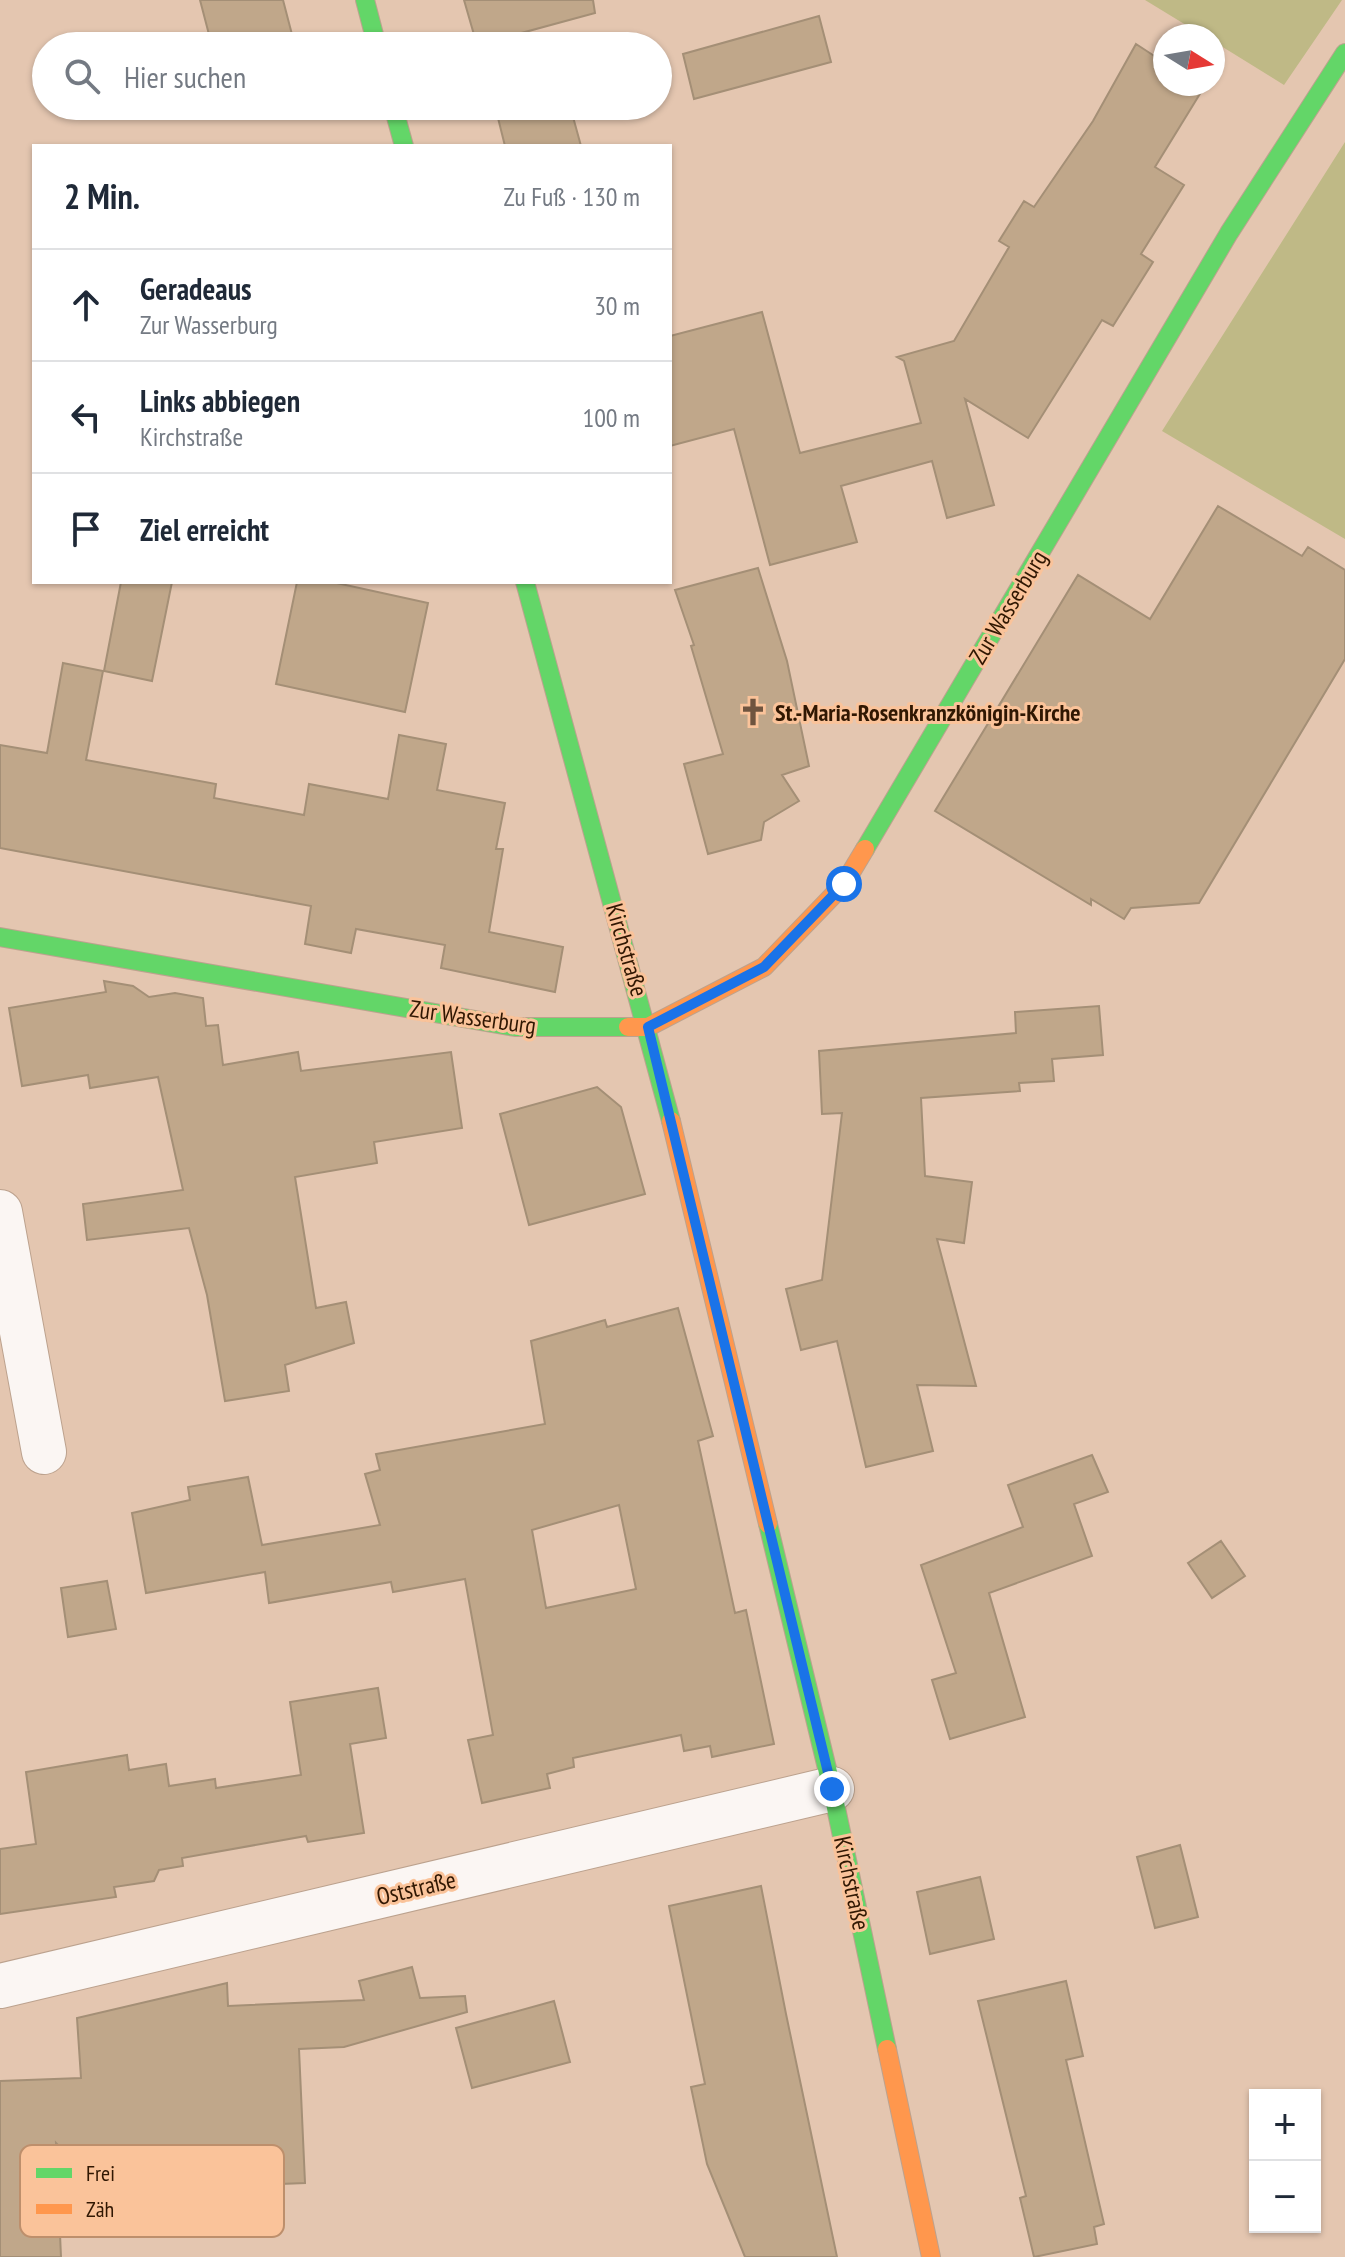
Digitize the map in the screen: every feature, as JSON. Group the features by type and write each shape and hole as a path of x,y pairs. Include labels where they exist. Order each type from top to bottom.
{"street":[{"path":"365,0 373,32"},
{"name":"Zur Wasserburg","path":"0,937 515,1027 648,1027 764,967 844,884 1229,233 1345,53"},
{"path":"397,120 403,144"},
{"name":"Kirchstraße","path":"526,584 648,1027 832,1789 931,2257"},
{"path":"0,1212 44,1452"},
{"name":"Oststraße","path":"0,1986 832,1789"}],"shaded area":[{"path":"1145,0 1342,0 1284,85 1225,48 1225,24 1184,24"},
{"path":"1345,142 1345,539 1162,431"}],"building":[{"path":"200,0 283,0 291,32 208,32"},
{"path":"464,0 593,0 595,13 525,32 473,32"},
{"path":"819,16 831,62 694,99 683,54"},
{"path":"1136,44 1153,55 1153,96 1199,96 1155,167 1184,185 1141,254 1153,262 1113,326 1102,320 1028,438 965,399 994,505 947,518 932,461 841,486 857,542 770,565 734,429 672,445 672,335 762,312 800,453 921,423 904,361 897,357 954,341 1009,247 999,241 1024,201 1034,207 1093,121"},
{"path":"498,120 574,120 580,144 504,144"},
{"path":"1218,506 1302,556 1308,547 1345,570 1345,659 1199,903 1131,908 1124,919 1091,899 1091,905 935,811 1078,575 1150,619"},
{"name":"St.-Maria-Rosenkranzkönigin-Kirche","path":"758,568 787,661 809,766 782,775 799,801 764,822 761,840 708,854 684,764 723,754 691,646 694,645 675,590"},
{"path":"121,584 172,584 152,681 104,671"},
{"path":"297,584 341,584 428,603 405,712 276,684"},
{"path":"63,663 103,671 86,760 216,784 214,798 304,815 309,784 388,799 399,735 446,744 437,790 505,803 496,849 503,849 489,932 563,947 555,992 441,968 445,945 356,929 351,953 305,944 311,906 0,848 0,745 47,753"},
{"path":"104,981 133,986 149,997 175,993 203,998 206,1026 218,1025 223,1065 298,1052 301,1071 451,1052 462,1128 374,1142 377,1163 295,1177 316,1308 346,1302 354,1343 285,1365 289,1391 225,1401 207,1295 189,1228 87,1240 83,1204 183,1190 158,1077 90,1088 88,1075 22,1086 9,1008 106,992"},
{"path":"1099,1006 1103,1055 1052,1059 1054,1081 1019,1083 1020,1091 921,1098 925,1176 972,1182 964,1243 937,1239 976,1386 917,1385 933,1451 866,1467 837,1341 801,1350 786,1289 822,1280 842,1113 822,1114 819,1051 1016,1033 1015,1012"},
{"path":"597,1087 621,1107 645,1194 529,1225 500,1114"},
{"path":"678,1308 713,1436 698,1441 735,1613 746,1610 774,1744 712,1757 710,1746 684,1751 681,1735 573,1758 574,1767 547,1774 550,1788 482,1803 468,1740 493,1735 465,1579 393,1592 391,1582 269,1603 265,1572 146,1593 132,1513 190,1500 188,1487 248,1477 262,1545 380,1525 365,1474 380,1470 376,1454 545,1424 531,1341 605,1320 607,1327","holes":["619,1505 636,1589 546,1608 532,1530"]},
{"path":"1092,1455 1108,1492 1074,1504 1092,1556 989,1593 1025,1717 950,1739 932,1680 956,1673 921,1565 1023,1527 1008,1485"},
{"path":"1221,1541 1245,1576 1212,1598 1188,1563"},
{"path":"107,1581 116,1629 68,1637 61,1588"},
{"path":"378,1688 386,1738 350,1744 364,1833 308,1842 306,1836 182,1858 183,1866 159,1870 154,1881 114,1887 116,1897 0,1914 0,1849 36,1844 26,1772 127,1755 129,1770 166,1764 169,1786 215,1779 216,1788 301,1775 290,1702"},
{"path":"1180,1845 1198,1917 1155,1928 1137,1857"},
{"path":"980,1877 994,1939 930,1954 917,1892"},
{"path":"761,1886 837,2257 745,2257 707,2164 691,2087 705,2084 669,1906"},
{"path":"412,1967 420,1998 465,1996 467,2012 344,2047 299,2049 305,2183 284,2184 284,2145 20,2145 20,2237 60,2237 61,2257 0,2257 0,2081 81,2078 77,2018 227,1983 228,2006 364,2000 359,1981"},
{"path":"1066,1981 1083,2056 1066,2060 1104,2224 1094,2227 1097,2244 1034,2257 1020,2198 1026,2196 978,2001"},
{"path":"554,2001 570,2062 472,2088 456,2028"}],"traffic: fast":[{"path":"365,0 373,32"},
{"path":"865,849 1229,233 1345,53"},
{"path":"397,120 403,144"},
{"path":"526,584 671,1121"},
{"path":"0,937 515,1027 628,1027"},
{"path":"768,1524 832,1789 887,2049"}],"traffic: slow":[{"path":"628,1027 648,1027 764,967 844,884 865,849"},
{"path":"671,1121 768,1524"},
{"path":"887,2049 931,2257"}],"place":[{"name":"St.-Maria-Rosenkranzkönigin-Kirche","path":"753,712"}],"route":[{"path":"832,1789 648,1027 764,967 844,884"}]}
